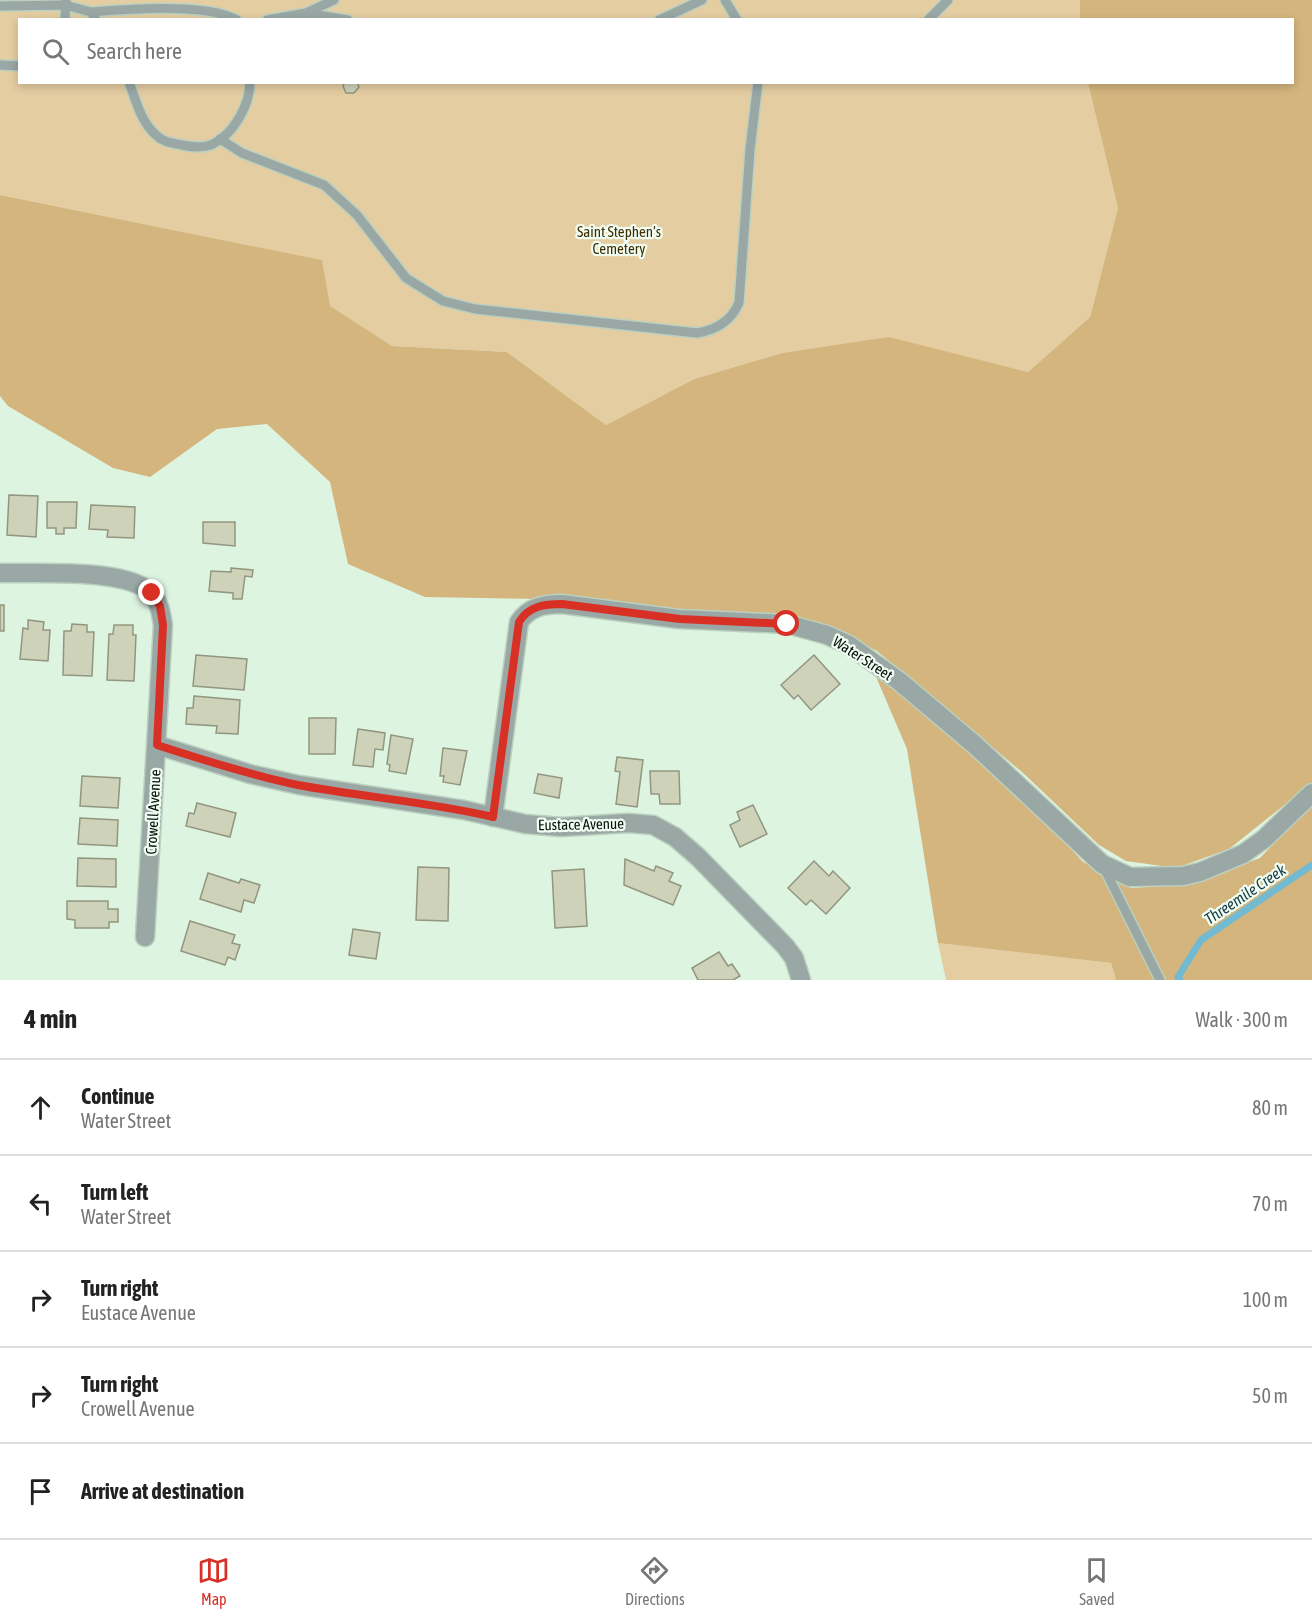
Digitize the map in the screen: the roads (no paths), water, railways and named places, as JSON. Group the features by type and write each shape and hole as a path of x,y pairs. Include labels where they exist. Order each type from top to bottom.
{"street":[{"name":"Crowell Avenue","path":"0,573 120,578 140,584 152,593 160,606 163,625 145,938"},
{"name":"Water Street","path":"493,817 519,622 534,608 544,604 562,604 680,619 787,624 827,635 849,645 899,681 975,746 1102,864 1130,877 1183,876 1200,872 1250,849 1312,793"},
{"name":"Eustace Avenue","path":"157,745 250,774 299,785 464,810 525,824 561,827 635,823 652,825 675,837 785,946 794,958 801,980"}],"lane":[{"path":"306,14 334,0"},
{"path":"663,18 702,0"},
{"path":"725,0 736,18"},
{"path":"930,18 948,0"},
{"path":"65,18 66,3"},
{"path":"0,6 66,3 94,16 142,8 215,13 231,18"},
{"path":"280,18 306,14 334,18"},
{"path":"0,64 18,66"},
{"path":"130,84 144,120 162,140 189,147 214,144 220,138 245,107 250,84"},
{"path":"220,138 242,153 324,185 357,215 406,278 443,301 475,309 697,333 714,330 734,313 739,303 750,149 758,84"},
{"path":"1102,864 1160,980"}],"waterway":[{"name":"Threemile Creek","path":"1180,980 1178,977 1201,940 1312,865"}],"park label":[{"name":"Saint Stephen’s Cemetery","path":"619,240"}]}
